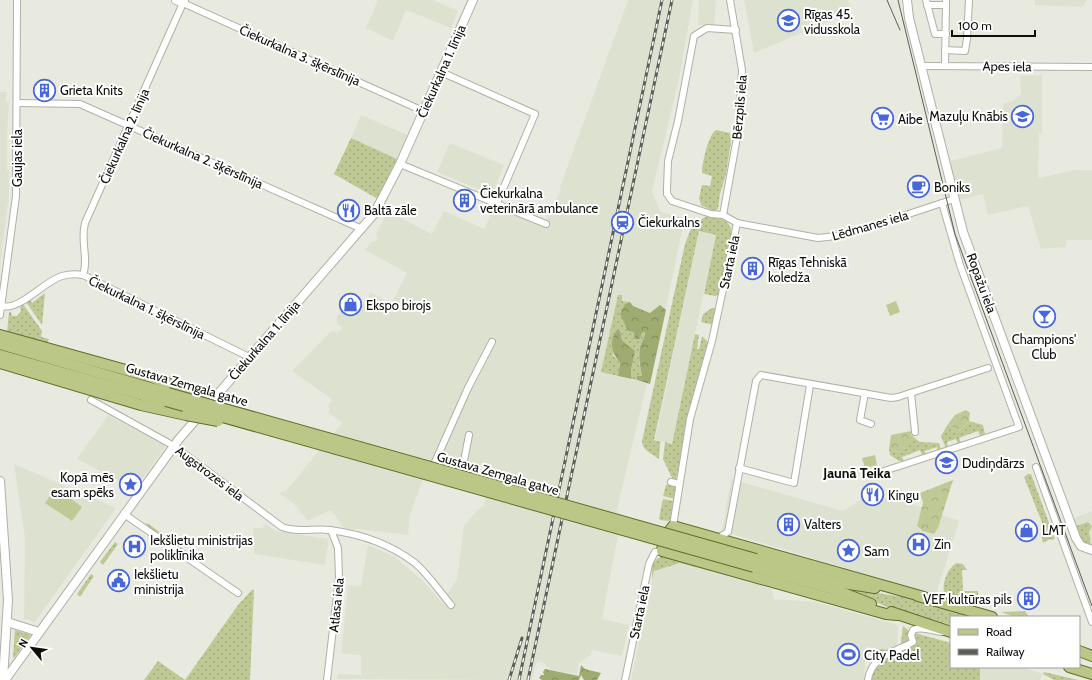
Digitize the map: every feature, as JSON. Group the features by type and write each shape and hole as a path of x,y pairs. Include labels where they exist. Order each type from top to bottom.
{"main road":[{"path":"0,334 48,349 151,377 273,427"},
{"name":"Gustava Zemgala gatve","path":"0,344 273,427 755,563 836,582 924,597 989,616"},
{"name":"Gustava Zemgala gatve","path":"0,356 273,427"},
{"path":"0,363 160,410 273,427"},
{"path":"897,615 886,614 662,551 664,538 673,526 736,542 924,597"},
{"name":"Gustava Zemgala gatve","path":"755,563 833,589 897,615 950,632"},
{"path":"1080,651 1092,656"},
{"path":"1072,668 1092,674"}],"street":[{"name":"Gaujas iela","path":"0,315 16,197 17,0"},
{"name":"Čiekurkalna 1. līnija","path":"4,680 174,446 248,357 362,229 380,204 400,164 473,0"},
{"name":"Bērzpils iela","path":"723,214 738,132 742,86 742,70 730,0"},
{"name":"Ropažu iela","path":"907,0 909,18 963,232 1076,538 1081,546 1092,550"},
{"path":"946,50 965,51 969,0"},
{"name":"Čiekurkalna 3. šķērslīnija","path":"181,1 424,111"},
{"name":"Čiekurkalna 2. līnija","path":"83,275 85,266 83,233 181,1"},
{"path":"945,66 946,50 946,34 946,26 946,2 927,3 935,34 946,34"},
{"path":"933,25 946,26"},
{"name":"Starta iela","path":"673,526 690,419 712,341 737,223 723,214 711,214 672,201 667,194 667,173 694,36 706,28 736,30"},
{"name":"Apes iela","path":"921,66 1092,67"},
{"path":"441,72 535,114 497,203"},
{"name":"Čiekurkalna 2. šķērslīnija","path":"17,103 80,104 362,229"},
{"path":"400,164 546,224"},
{"name":"Lēdmanes iela","path":"737,223 818,238 836,236 954,199"},
{"name":"Ropažu iela","path":"881,472 1019,426 960,265 942,203"},
{"name":"Čiekurkalna 1. šķērslīnija","path":"2,306 12,306 61,276 75,274 83,275 248,357"},
{"path":"429,478 434,461 468,388 492,342"},
{"path":"736,542 728,532 757,377 761,375 810,385 891,398 988,368"},
{"path":"739,468 794,483 810,385"},
{"path":"864,393 860,420 871,424"},
{"path":"911,393 915,432"},
{"name":"Augstrozes iela","path":"91,400 174,446 282,527 296,530 331,530 374,540 391,547 415,564 451,605"},
{"path":"464,461 469,435"},
{"path":"1036,467 1092,621"},
{"path":"0,481 8,600 4,680"},
{"path":"671,482 680,484"},
{"path":"124,514 238,593"},
{"name":"Atlasa iela","path":"327,680 339,572 338,548 331,530"},
{"path":"718,538 728,532"},
{"name":"Starta iela","path":"625,680 649,564 655,552 662,551"},
{"path":"8,622 39,632"},
{"path":"868,680 871,667 878,659 913,642 911,635 913,630 920,628 938,633 950,632"}],"shaded area":[{"path":"378,0 433,0 458,11 451,28 406,10 393,41 366,28"},
{"path":"628,0 693,0 679,79 652,192 661,212 685,218 663,321 617,310 604,373 647,383 615,518 621,520 602,619 629,625 622,656 592,650 591,655 579,663 577,674 551,670 542,662 536,663 532,680 337,679 338,674 361,675 361,655 341,653 348,585 361,586 368,545 394,556 425,583 445,606 450,602 446,596 457,579 464,525 482,506 484,506 491,467 457,460 443,482 424,477 410,515 408,535 359,529 345,529 331,510 308,521 294,504 280,494 282,491 285,492 342,423 328,412 330,409 328,406 332,399 292,371 331,331 336,332 337,330 337,333 342,328 337,323 337,316 343,309 346,308 350,301 358,300 363,305 367,302 370,292 391,304 407,273 365,250 372,241 375,242 378,238 376,234 388,211 432,234 444,211 484,229 495,206 542,226 561,190 560,187"},
{"path":"699,0 716,0 714,26 698,25"},
{"name":"Rīgas 45. vidusskola","path":"744,0 848,0 851,9 849,13 754,53"},
{"path":"1035,0 1087,0 1082,7 1035,5"},
{"path":"1042,75 1042,133 1039,133 1038,178 1075,170 1092,170 1092,240 1066,240 1066,247 1041,249 1028,206 988,215 983,194 960,200 952,173 951,161 1002,148 1003,104 1013,101 1021,94 1020,76"},
{"path":"0,92 6,92 6,101 9,102 7,170 9,170 9,195 0,267"},
{"path":"361,115 408,135 397,159 351,138"},
{"path":"450,143 504,165 492,195 437,172"},
{"path":"699,231 716,235 672,443 655,440"},
{"path":"108,415 166,446 135,489 77,459"},
{"path":"14,464 116,508 35,622 24,619 25,538"},
{"path":"731,479 843,511 866,496 883,500 890,496 959,521 936,595 722,531"},
{"path":"1092,511 1092,546 1087,545 1080,537 1074,518"},
{"path":"266,524 275,531 329,539 325,565 254,554 253,528 262,528"},
{"path":"680,563 771,588 774,599 816,602 898,625 897,650 873,649 866,646 864,680 631,680 654,571"},
{"path":"980,668 1025,668 1043,674 1040,680 980,680"}],"green space":[{"path":"716,130 730,133 732,135 726,174 720,194 718,209 713,211 701,205 699,198 702,185 710,186 712,176 702,173 702,169 708,143"},
{"path":"351,138 397,159 378,199 334,174"},
{"path":"705,217 714,217 726,221 732,232 719,295 715,296 704,294 716,235 699,231 654,440 661,442 659,459 644,447 642,441 685,244 692,226"},
{"path":"45,293 42,325 26,302 30,299 32,303"},
{"path":"618,295 622,295 622,301 630,302 625,304 634,332 640,339 642,333 645,332 639,354 642,376 637,376 637,380 632,379 631,376 635,351 622,340 620,331 613,355 620,363 618,376 601,372"},
{"path":"896,301 900,312 890,316 886,305"},
{"path":"630,302 633,306 650,313 660,305 666,310 650,384 637,380 637,376 642,376 639,351 645,332 642,333 640,339 635,339 634,332 628,331 620,314 625,304"},
{"path":"23,304 42,331 41,337 49,339 47,344 7,332 9,312 11,312 12,316 17,316 21,311 20,307"},
{"path":"712,308 716,308 713,325 701,322 703,314"},
{"path":"617,330 620,331 622,340 635,351 631,369 632,379 618,376 620,363 612,347 614,334"},
{"path":"695,334 699,335 697,349 699,349 702,336 709,343 690,408 676,480 673,480 663,459 665,442 672,444"},
{"path":"966,410 970,413 969,421 959,431 948,424 955,415"},
{"path":"969,421 983,425 985,434 980,436 978,431 959,438 961,443 958,444 956,439 947,442 948,447 946,449 941,436 948,424 959,431"},
{"path":"911,431 910,440 900,452 889,449 891,435"},
{"path":"911,435 920,442 939,443 941,450 938,451 937,447 925,451 926,455 922,455 920,450 902,457 904,461 899,461 890,455 889,449 900,452 909,441"},
{"path":"875,455 877,465 865,468 862,458"},
{"path":"1031,474 1055,539 1050,539 1043,543 1041,532 1045,530 1024,477"},
{"path":"953,480 938,528 934,534 923,531 917,526 923,503 920,493"},
{"path":"669,484 676,487 675,499 663,496 666,485"},
{"path":"56,488 82,507 72,521 45,503"},
{"path":"663,499 674,501 672,518 668,521 660,520 659,518"},
{"path":"1088,522 1092,526 1089,531 1091,546 1082,541 1076,526"},
{"path":"147,523 189,553 188,555 145,525"},
{"path":"115,542 118,544 103,565 100,562"},
{"path":"662,556 771,587 680,563 654,571 652,580 652,564"},
{"path":"957,563 963,564 967,570 962,570 963,591 978,591 978,605 944,592 946,576 951,568"},
{"path":"91,574 94,576 80,597 77,594"},
{"path":"839,587 916,599 976,616 950,616 950,625 885,606"},
{"path":"252,590 254,590 250,680 185,680 238,605"},
{"path":"1025,611 1028,616 1012,616 1001,612"},
{"path":"903,626 914,635 915,633 950,643 950,668 980,668 980,680 870,680 873,649 900,650"},
{"path":"15,630 31,635 14,658 13,657"},
{"path":"158,661 185,680 144,680"},
{"path":"581,665 585,669 601,673 597,680 584,680 581,675 579,680 542,680 539,678 541,675 544,675 543,672 545,669 579,676"},
{"path":"1044,672 1078,680 1054,680 1043,674"}],"tram line":[{"path":"887,0 900,30"},
{"path":"898,0 955,234 1092,606"}],"railway":[{"path":"519,680 662,0"},
{"path":"528,680 672,0"},
{"path":"509,680 522,638"}],"place":[{"name":"Rīgas 45. vidusskola","path":"788,21"},
{"name":"Grieta Knits","path":"44,90"},
{"name":"Mazuļu Knābis","path":"1023,116"},
{"name":"Aibe","path":"883,119"},
{"name":"Boniks","path":"918,187"},
{"name":"Čiekurkalna veterinārā ambulance","path":"464,200"},
{"name":"Baltā zāle","path":"349,210"},
{"name":"Čiekurkalns","path":"622,222"},
{"name":"Rīgas Tehniskā koledža","path":"753,269"},
{"name":"Ekspo birojs","path":"351,305"},
{"name":"Champions' Club","path":"1044,317"},
{"name":"Dudiņdārzs","path":"946,463"},
{"name":"Kopā mēs esam spēks","path":"130,484"},
{"name":"Kingu","path":"873,495"},
{"name":"Valters","path":"788,524"},
{"name":"LMT","path":"1026,530"},
{"name":"Zin","path":"919,544"},
{"name":"Iekšlietu ministrijas poliklīnika","path":"134,547"},
{"name":"Sam","path":"848,551"},
{"name":"Iekšlietu ministrija","path":"119,581"},
{"name":"VEF kultūras pils","path":"1028,599"},
{"name":"City Padel","path":"849,655"}],"district":[{"name":"Jaunā Teika","path":"857,473"}]}
